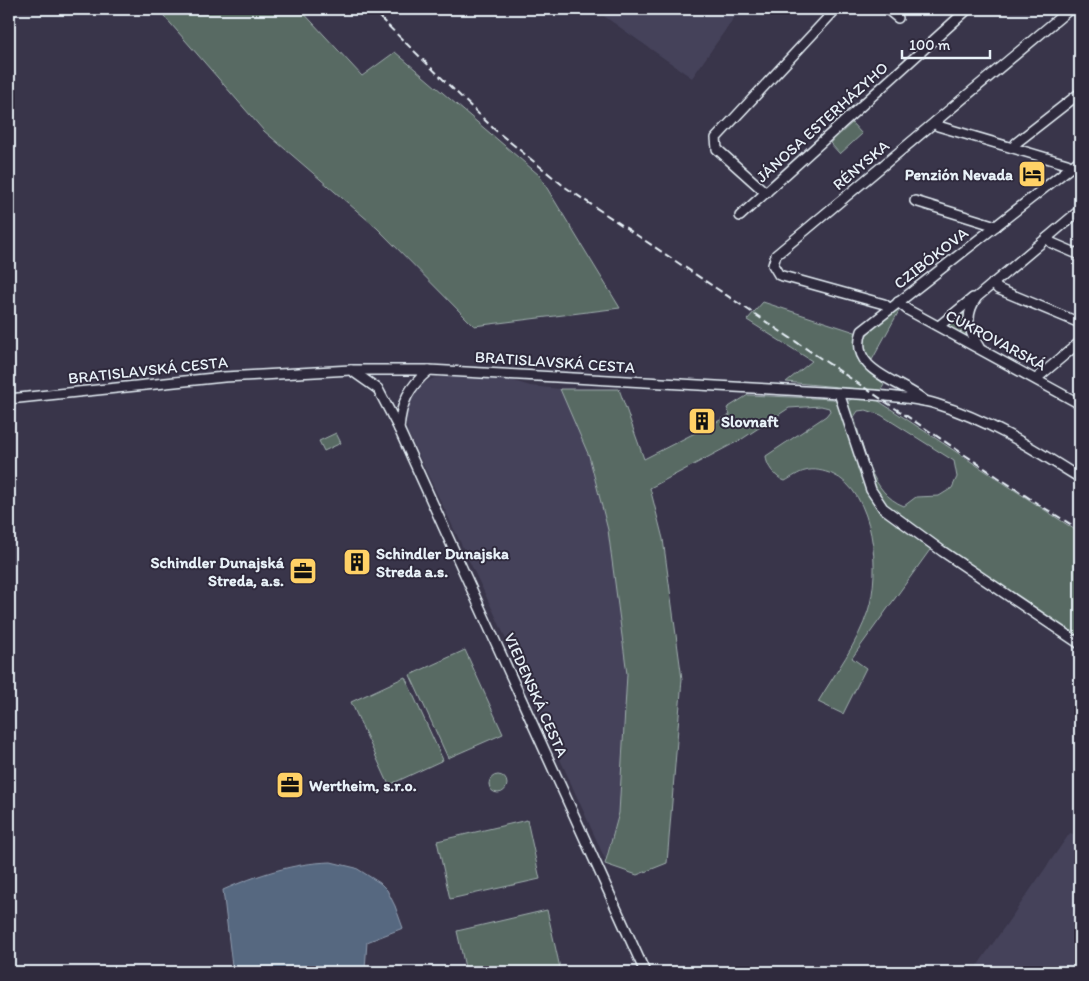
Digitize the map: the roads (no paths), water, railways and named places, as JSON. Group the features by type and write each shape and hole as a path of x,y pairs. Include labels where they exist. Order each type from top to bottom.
{"street":[{"path":"766,193 717,149 716,138 836,9"},
{"path":"887,9 898,18"},
{"name":"JÁNOSA ESTERHÁZYHO","path":"740,216 968,9"},
{"name":"RÉNYSKA","path":"889,308 884,304 779,275 773,265 776,255 1070,9"},
{"path":"1013,148 1016,143 1080,93"},
{"path":"936,122 938,126 1070,167"},
{"name":"CZIBÓKOVA","path":"883,375 863,360 859,347 859,339 868,326 1080,160"},
{"path":"915,201 996,226"},
{"path":"939,326 1080,210"},
{"path":"1047,238 1052,243 1080,255"},
{"path":"993,283 998,288 1080,323"},
{"path":"976,296 968,312 968,323 973,340 980,349"},
{"name":"CUKROVARSKÁ","path":"898,302 908,310 1080,404"},
{"path":"1036,379 1080,342"},
{"name":"BRATISLAVSKÁ CESTA","path":"9,399 224,377 351,370 430,370 839,393 925,402 995,427 1080,478"},
{"name":"VIEDENSKÁ CESTA","path":"351,370 378,389 399,429 645,972"},
{"path":"399,429 401,410 406,395 430,370"},
{"path":"883,375 889,384 889,397"},
{"path":"883,375 918,395 925,402"},
{"path":"839,393 871,490 883,508 942,551 1080,644"}],"water":[{"path":"331,862 356,868 380,883 387,890 403,928 367,942 365,969 350,972 239,972 232,966 223,890 249,879 289,867"}],"railway":[{"path":"371,9 494,129 565,187 1038,504 1080,530"}],"place":[{"name":"Penzión Nevada","path":"1032,174"},
{"name":"Slovnaft","path":"702,421"},
{"name":"Schindler Dunajska Streda a.s.","path":"357,562"},
{"name":"Schindler Dunajská Streda, a.s.","path":"303,571"},
{"name":"Wertheim, s.r.o.","path":"290,785"}]}
